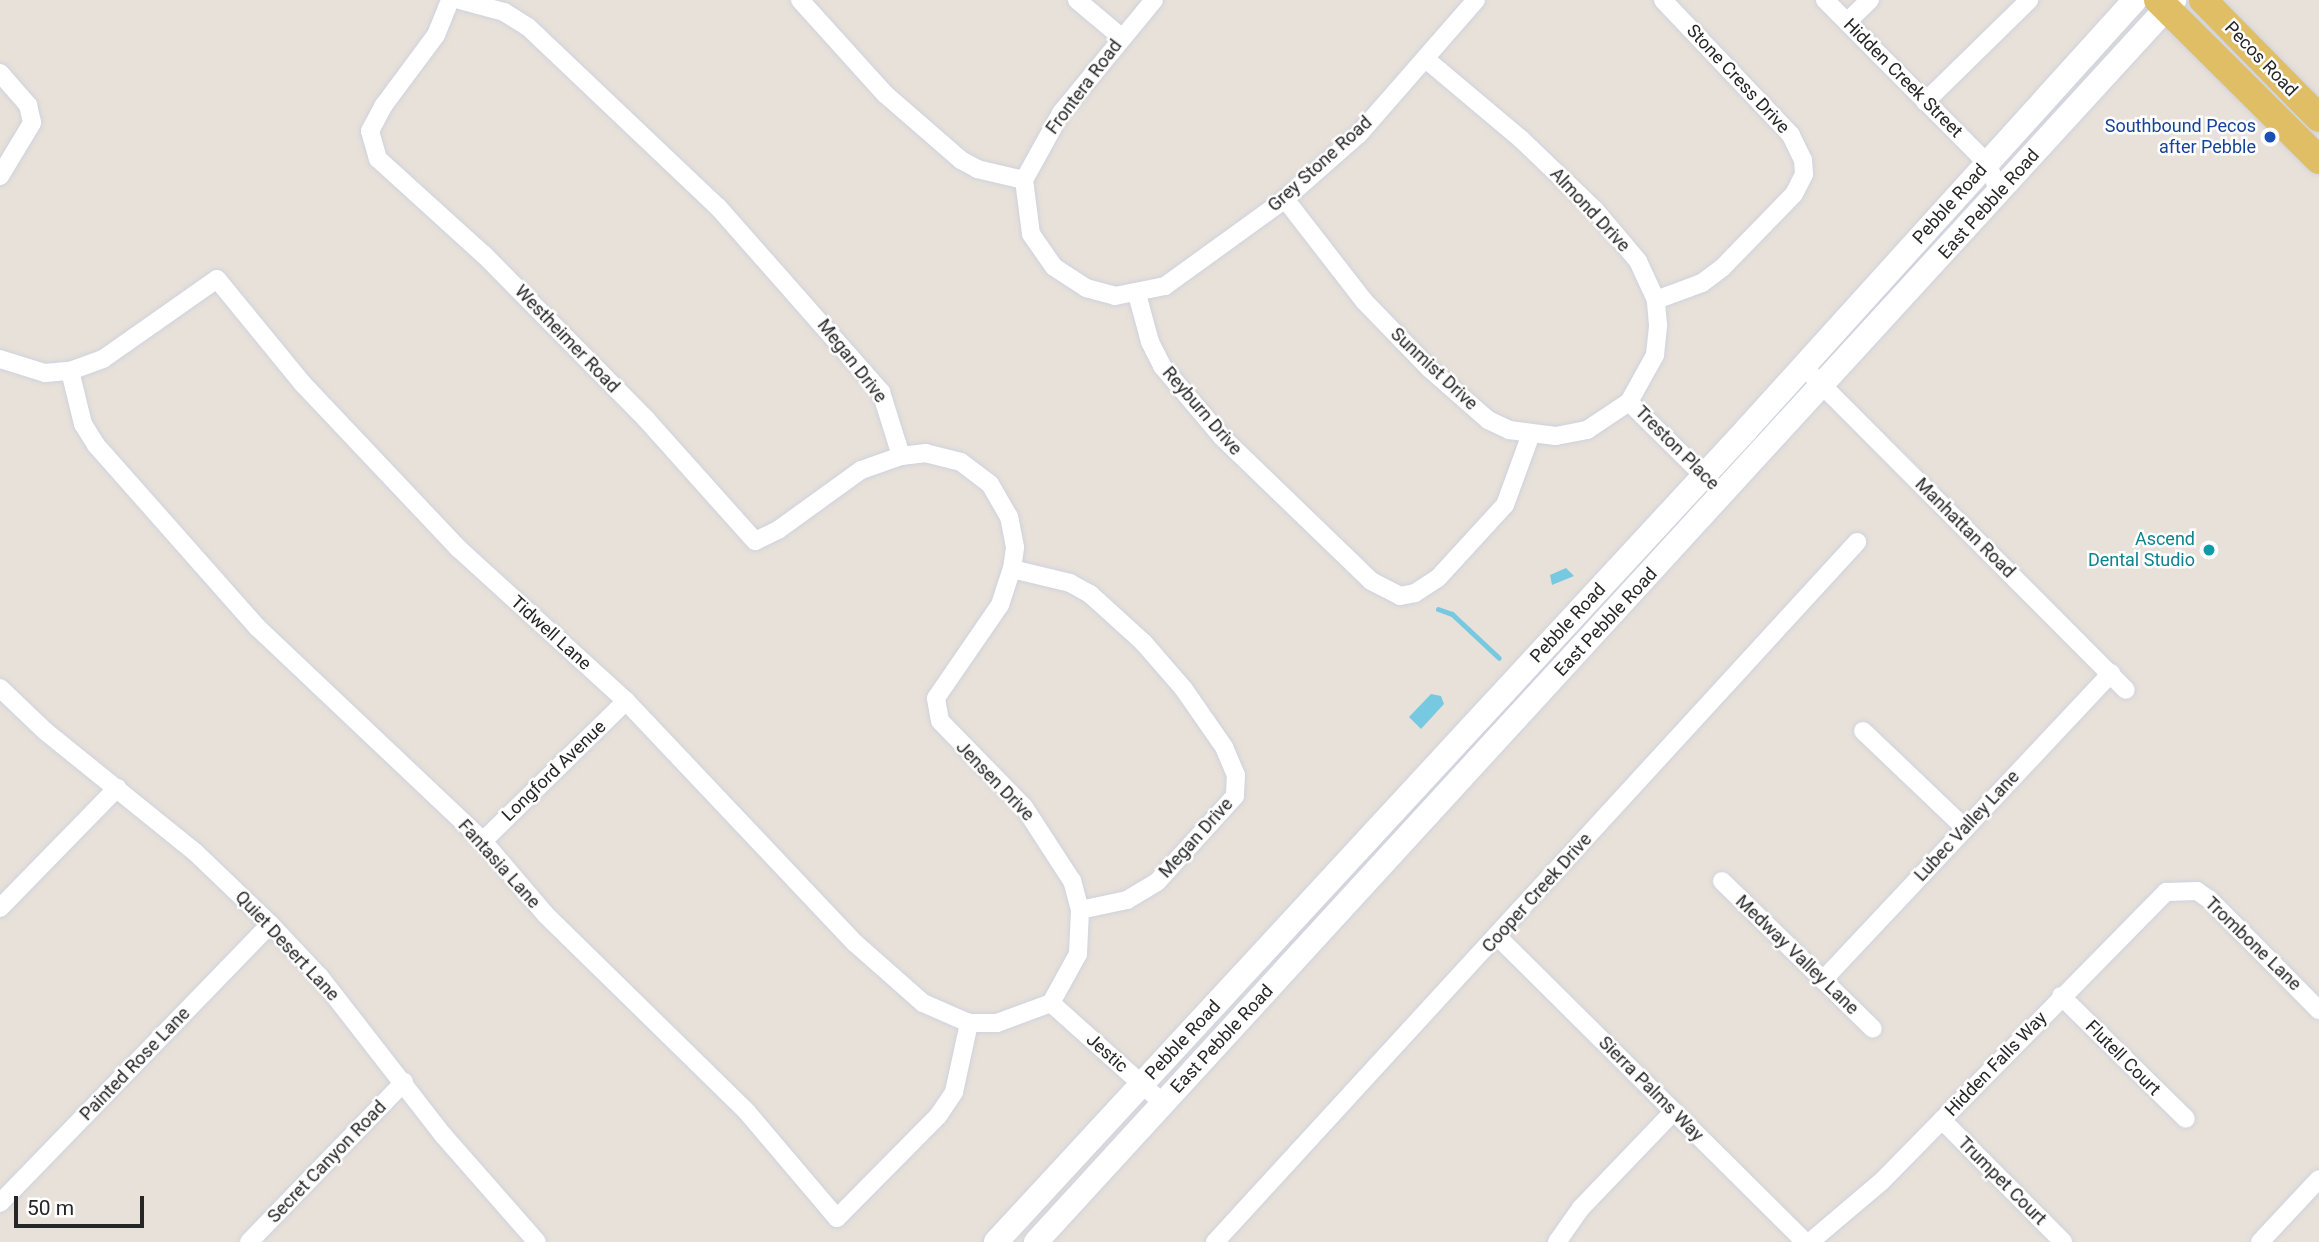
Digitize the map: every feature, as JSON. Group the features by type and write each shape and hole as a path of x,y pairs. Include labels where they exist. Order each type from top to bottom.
{"main road":[{"name":"Pebble Road","path":"996,1242 1703,476 2135,0"},
{"name":"Pecos Road","path":"2203,0 2319,118"},
{"path":"2166,3 2319,160"},
{"name":"East Pebble Road","path":"1039,1241 2000,193 2166,3"}],"street":[{"name":"Westheimer Road","path":"450,0 436,35 384,105 370,131 378,159 494,264 646,419 755,541 778,530 861,470 901,456"},
{"name":"Megan Drive","path":"460,0 504,12 528,27 718,207 881,391 901,456"},
{"path":"800,0 884,94 961,160 977,169 1024,180 1031,234 1054,267 1086,288 1115,296 1137,294"},
{"path":"1077,0 1121,37"},
{"name":"Frontera Road","path":"1024,180 1061,113 1154,0"},
{"name":"Grey Stone Road","path":"1137,294 1165,286 1284,200 1359,134 1427,60 1476,0"},
{"name":"Stone Cress Drive","path":"1656,300 1702,283 1722,268 1794,194 1804,174 1803,160 1791,135 1663,0"},
{"name":"Hidden Creek Street","path":"1825,0 1987,163 2000,193"},
{"path":"1847,22 1870,0"},
{"path":"1925,102 2029,0"},
{"name":"Almond Drive","path":"1427,60 1521,139 1595,210 1638,261 1656,300 1655,355 1629,402"},
{"path":"0,73 28,105 33,123 0,176"},
{"name":"Sunmist Drive","path":"1284,200 1364,301 1430,369 1488,420 1531,434 1587,430 1629,402"},
{"name":"Tidwell Lane","path":"70,371 103,359 217,279 303,384 459,549 626,701 713,788 855,943 923,1003 969,1023 997,1023 1051,1003"},
{"name":"Reyburn Drive","path":"1137,294 1150,342 1162,366 1222,437 1371,581 1400,596 1415,593 1438,578 1505,505 1531,434"},
{"path":"0,359 46,373 70,371"},
{"name":"Manhattan Road","path":"1803,366 2126,690"},
{"name":"Fantasia Lane","path":"70,371 83,424 105,455 258,628 483,841 546,915 747,1112 837,1218 948,1100 969,1023"},
{"name":"Treston Place","path":"1629,402 1724,495"},
{"path":"901,456 926,453 961,462 990,484 1009,517 1015,547 1012,569"},
{"name":"Cooper Creek Drive","path":"1215,1242 1857,542"},
{"name":"Megan Drive","path":"1012,569 1070,583 1090,594 1134,634 1184,688 1224,747 1236,775 1235,796 1157,882 1127,900 1080,910"},
{"name":"Jensen Drive","path":"1012,569 1000,605 936,698 940,721 1024,807 1072,881 1080,910 1078,954 1051,1003"},
{"name":"Lubec Valley Lane","path":"1823,980 2111,673"},
{"name":"Quiet Desert Lane","path":"0,688 195,852 270,924 320,977 443,1135 536,1242"},
{"name":"Longford Avenue","path":"483,841 626,701"},
{"path":"1863,731 1965,828"},
{"path":"0,908 117,788"},
{"name":"Medway Valley Lane","path":"1721,881 1873,1029"},
{"name":"Hidden Falls Way","path":"1808,1242 1881,1182 2153,901 2182,888"},
{"name":"Trombone Lane","path":"2182,888 2210,900 2318,1006"},
{"name":"Painted Rose Lane","path":"0,1203 270,924"},
{"name":"Sierra Palms Way","path":"1497,936 1808,1242"},
{"name":"Flutell Court","path":"2061,996 2186,1119"},
{"name":"Jestic","path":"1051,1003 1163,1103"},
{"name":"Secret Canyon Road","path":"249,1242 404,1082"},
{"path":"1557,1242 1581,1208 1674,1111"},
{"name":"Trumpet Court","path":"1941,1120 2063,1242"},
{"path":"2260,1242 2319,1179"},
{"path":"1017,1219 1039,1241"}],"water":[{"path":"1566,568 1574,576 1552,585 1550,575"},
{"path":"1431,694 1441,696 1444,704 1421,729 1409,717"}],"waterway":[{"path":"1438,609 1452,614 1499,658"}],"place":[{"name":"Southbound Pecos after Pebble","path":"2270,137"},
{"name":"Ascend Dental Studio","path":"2209,550"}]}
